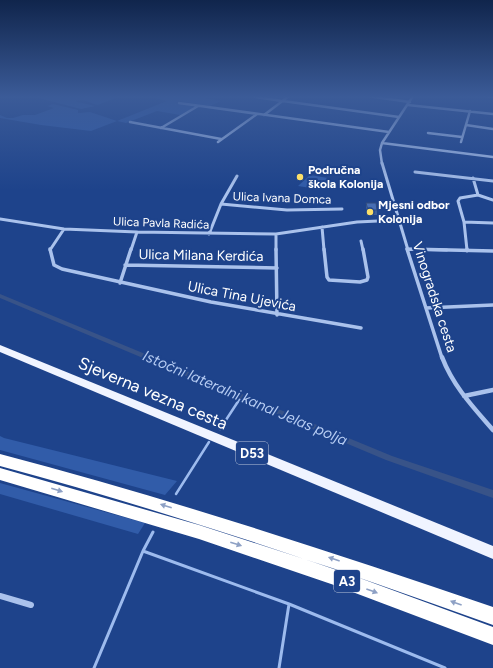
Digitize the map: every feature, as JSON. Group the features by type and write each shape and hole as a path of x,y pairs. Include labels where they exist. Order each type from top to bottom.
{"highway":[{"path":"0,453 37,463 44,466 52,473"},
{"name":"A3","path":"0,460 52,473 203,517 332,559 493,616"},
{"name":"A3","path":"0,474 20,478 206,534 335,577 493,636"},
{"path":"0,479 20,478"}],"main road":[{"name":"Sjeverna vezna cesta","path":"0,348 493,552"}],"street":[{"path":"157,127 221,139"},
{"path":"218,142 238,127"},
{"path":"355,127 389,132"},
{"path":"392,127 382,143 493,157"},
{"path":"461,142 465,127"},
{"path":"428,133 462,137"},
{"name":"Vinogradska cesta","path":"382,143 380,158 435,340 451,378 493,430"},
{"path":"415,172 493,181"},
{"path":"209,234 221,204 237,176"},
{"path":"473,178 478,195"},
{"path":"466,251 464,222 458,201 460,198 478,195 493,200"},
{"name":"Ulica Ivana Domca","path":"221,204 287,210 342,209"},
{"name":"Ulica Pavla Radića","path":"0,219 64,229 209,234 276,234 357,222 399,220"},
{"path":"464,222 493,222"},
{"path":"322,227 327,277 329,280 360,282 367,280 368,277 362,241"},
{"name":"Ulica Tina Ujevića","path":"64,229 50,248 54,265 62,269 120,283 277,315 361,328"},
{"path":"120,283 125,264 137,232"},
{"path":"276,234 277,315"},
{"path":"407,249 493,251"},
{"name":"Ulica Milana Kerdića","path":"125,264 277,268"},
{"path":"426,308 493,305"},
{"path":"464,396 493,390"},
{"path":"0,596 31,605"}],"shaded area":[{"path":"59,127 101,127 91,131"},
{"path":"310,175 328,178 317,189 298,186"},
{"path":"0,436 177,481 165,495 0,450"},
{"path":"0,483 145,523 138,534 0,494"}],"building":[{"path":"366,203 376,203 377,210 368,210"}],"waterway":[{"name":"Istočni lateralni kanal Jelas polja","path":"0,296 389,458 493,494"},
{"path":"220,429 241,397"},
{"path":"176,494 209,442"},
{"path":"143,551 153,532"},
{"path":"94,668 143,551"},
{"path":"143,551 289,604"},
{"path":"279,668 289,604"},
{"path":"289,604 445,668"}],"place":[{"name":"Područna škola Kolonija","path":"300,177"},
{"name":"Mjesni odbor Kolonija","path":"370,212"}]}
